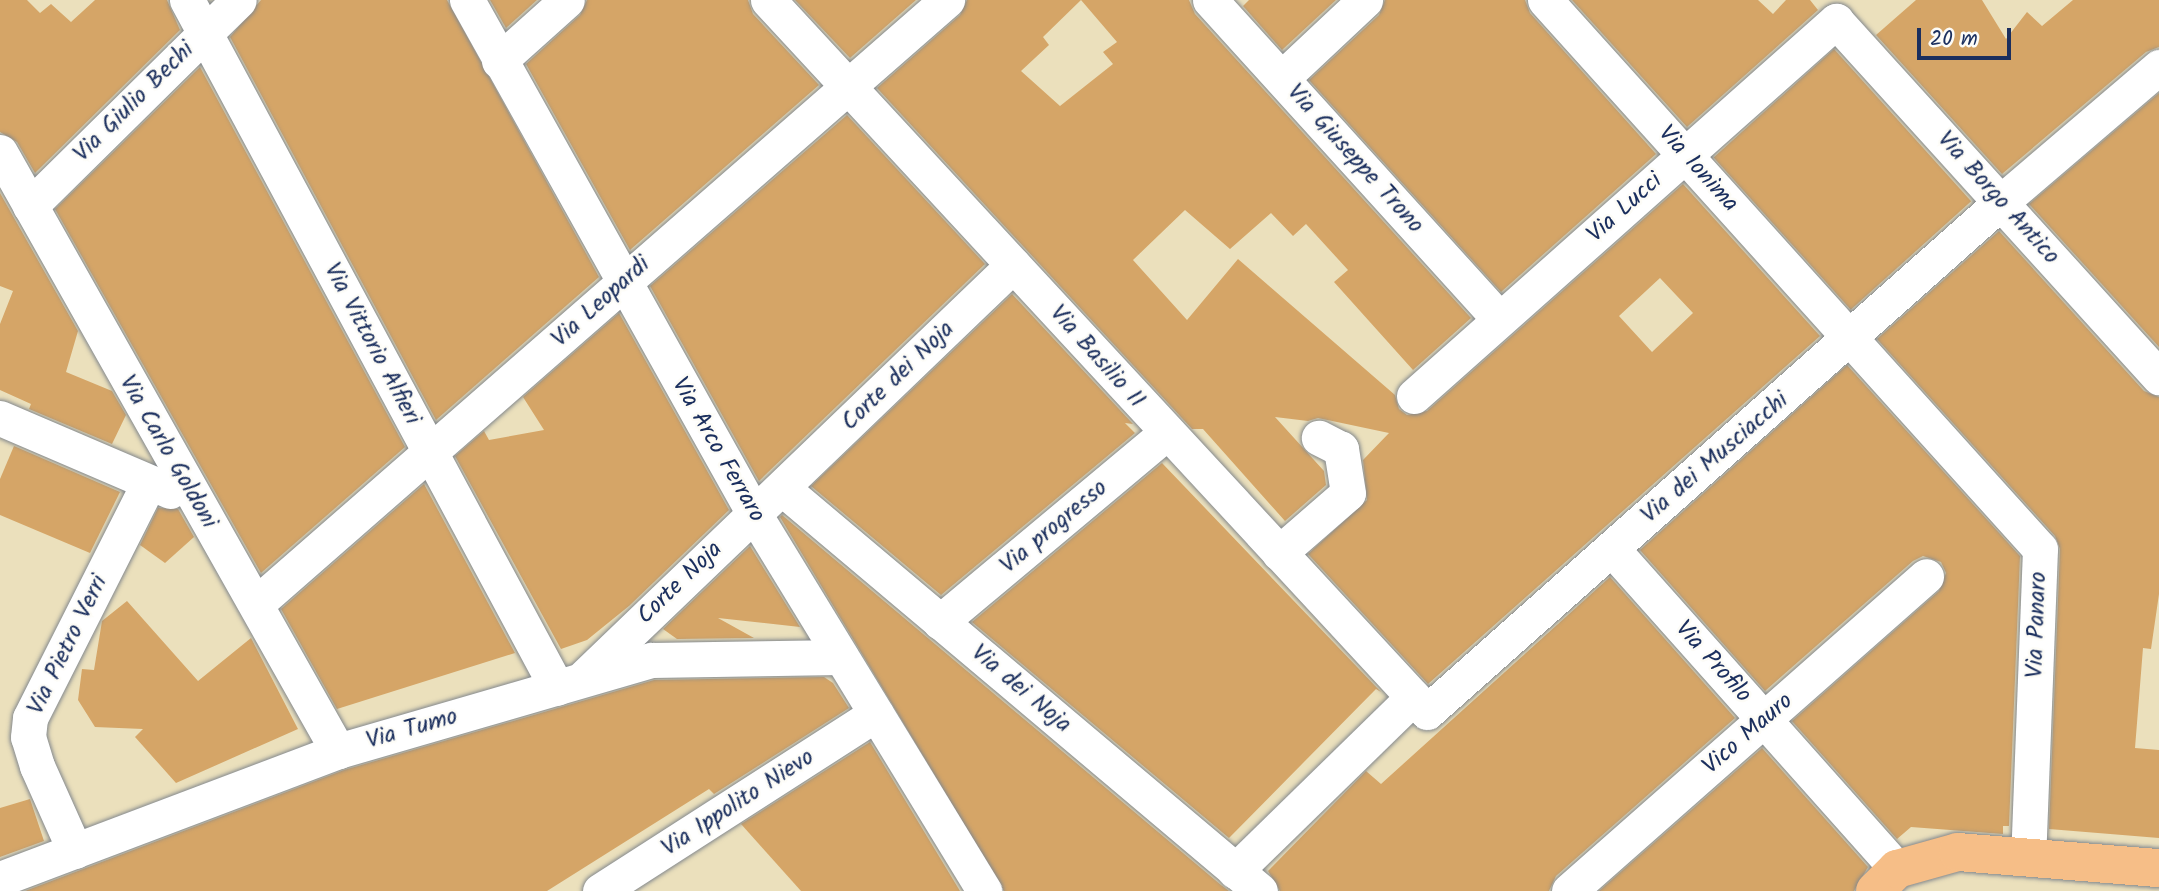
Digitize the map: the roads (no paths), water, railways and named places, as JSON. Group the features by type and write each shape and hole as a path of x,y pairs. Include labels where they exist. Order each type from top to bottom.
{"main road":[{"path":"1886,880 1958,852 2159,868"}],"street":[{"name":"Via Vittorio Alfieri","path":"187,0 432,454 568,684"},
{"name":"Via Giulio Bechi","path":"30,206 239,0"},
{"name":"Via Arco Ferraro","path":"467,0 753,512 984,891"},
{"path":"499,61 567,0"},
{"name":"Via Basilio II","path":"768,0 1420,705"},
{"name":"Via Leopardi","path":"256,604 432,454 623,282 947,0"},
{"name":"Via Giuseppe Trono","path":"1210,0 1499,320"},
{"path":"1282,78 1365,0"},
{"name":"Via Ionima","path":"1545,0 1851,338"},
{"name":"Via Lucci","path":"1414,396 1836,20"},
{"name":"Via Borgo Antico","path":"1836,20 2159,377"},
{"name":"Via dei Musciacchi","path":"1248,881 1420,705 1612,549 2001,202 2159,67"},
{"name":"Via Carlo Goldoni","path":"0,152 338,751"},
{"name":"Corte dei Noja","path":"782,488 1013,265"},
{"name":"Via Panaro","path":"1851,338 2040,550 2028,858"},
{"path":"0,418 196,502"},
{"name":"Via progresso","path":"940,622 1167,432"},
{"path":"1279,553 1348,493 1341,449 1319,438"},
{"name":"Via Pietro Verri","path":"75,851 37,766 28,737 30,718 149,482"},
{"name":"Corte Noja","path":"568,684 782,488"},
{"name":"Via dei Noja","path":"782,488 1248,881"},
{"name":"Via Profilo","path":"1612,549 1764,720 1886,880"},
{"name":"Vico Mauro","path":"1569,891 1926,576"},
{"name":"Via Tumo","path":"0,879 338,751 651,660 841,657"},
{"name":"Via Ippolito Nievo","path":"600,891 876,714"}]}
